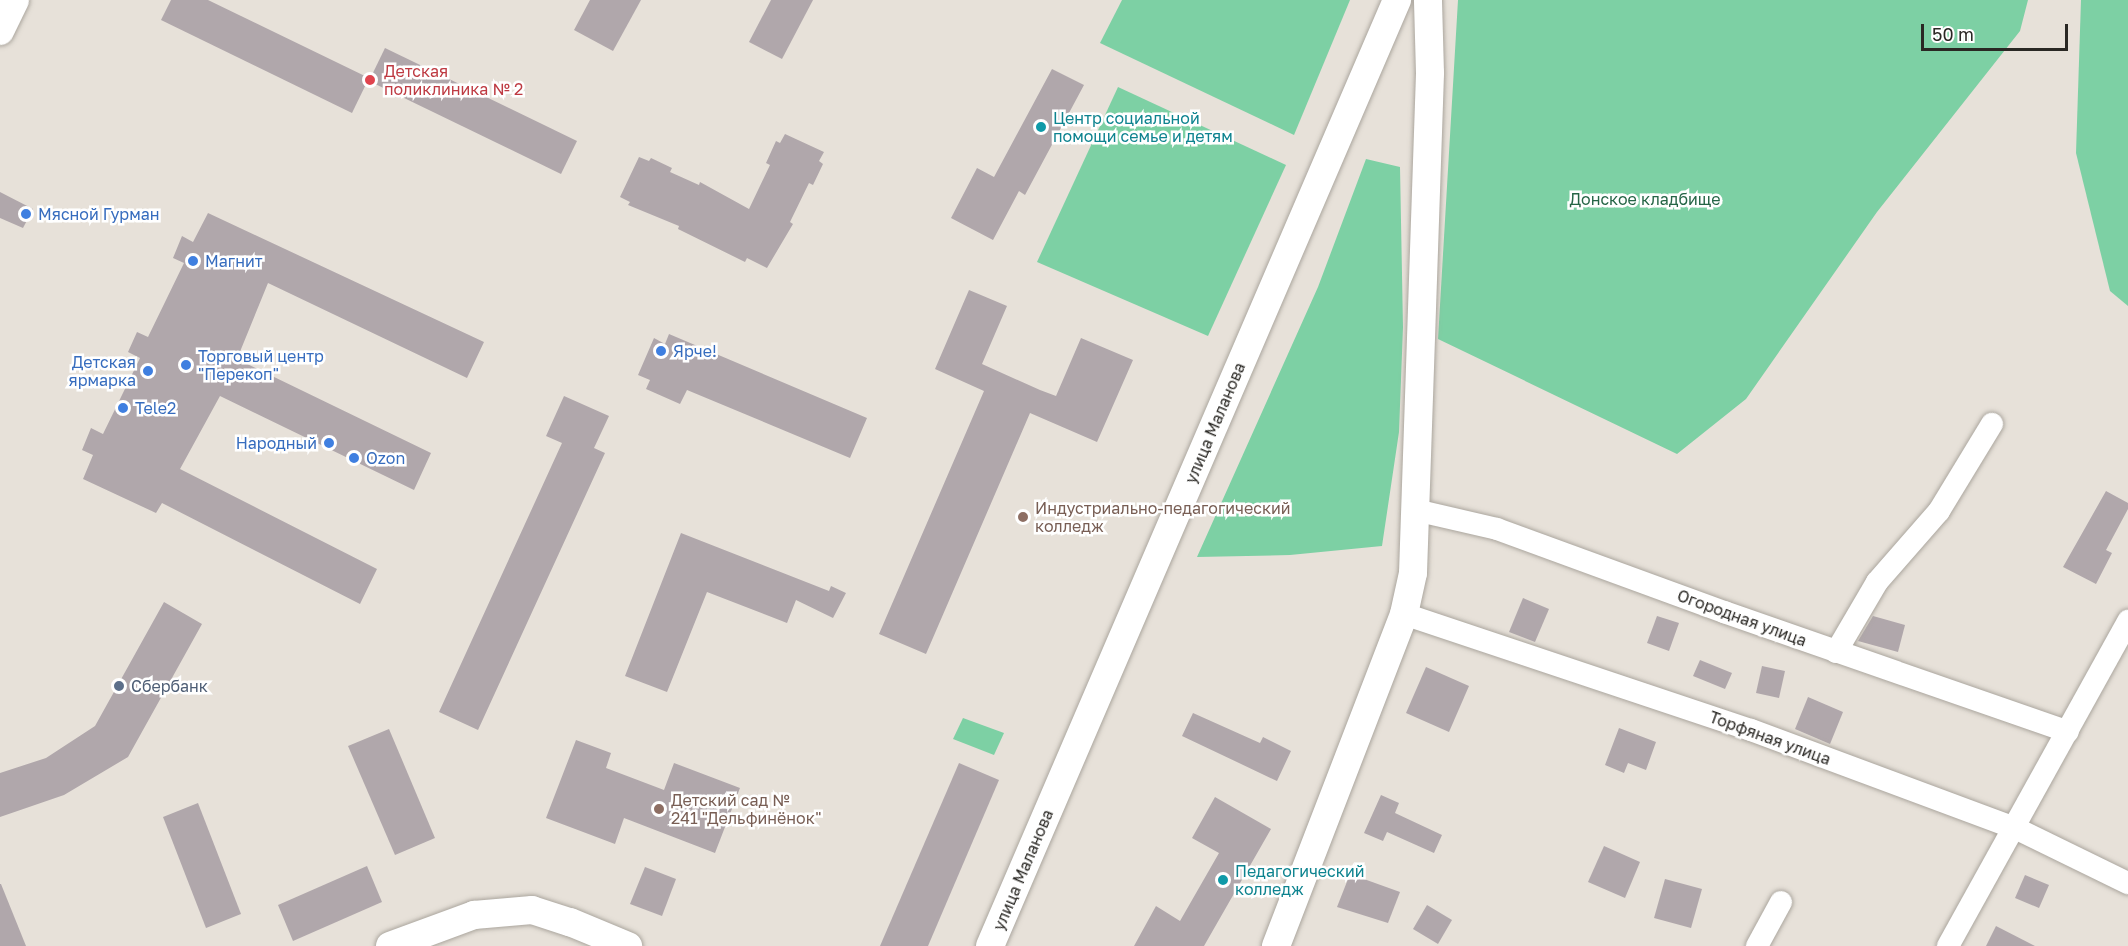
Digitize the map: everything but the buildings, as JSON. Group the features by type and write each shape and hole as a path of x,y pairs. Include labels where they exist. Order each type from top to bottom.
{"street":[{"path":"0,31 15,0"},
{"name":"улица Маланова","path":"990,946 1397,0"},
{"path":"1276,946 1404,614 1413,573 1430,73 1428,0"},
{"path":"1836,652 1877,582 1939,511 1992,424"},
{"name":"Огородная улица","path":"1416,510 1497,529 1836,652 2068,732"},
{"name":"Торфяная улица","path":"1404,614 1751,730 2014,828 2128,884"},
{"path":"1948,946 2128,621"},
{"path":"1757,946 1781,902"},
{"path":"390,946 474,915 532,910 570,922 628,946"}],"green space":[{"path":"1122,0 1350,0 1294,135 1100,43"},
{"name":"Донское кладбище","path":"1458,0 2028,0 2020,31 1877,212 1746,399 1677,454 1438,339"},
{"path":"2081,0 2128,0 2128,306 2110,291 2076,153"},
{"path":"1118,87 1286,165 1208,336 1037,262"},
{"path":"1366,159 1400,167 1403,327 1399,432 1382,546 1290,555 1197,557 1318,287"},
{"path":"963,718 1004,733 994,755 953,739"}],"place":[{"name":"Детская поликлиника № 2","path":"370,80"},
{"name":"Центр социальной помощи семье и детям","path":"1041,127"},
{"name":"Мясной Гурман","path":"26,214"},
{"name":"Магнит","path":"193,261"},
{"name":"Ярче!","path":"661,351"},
{"name":"Торговый центр \"Перекоп\"","path":"186,365"},
{"name":"Детская ярмарка","path":"148,371"},
{"name":"Tele2","path":"123,408"},
{"name":"Народный","path":"329,443"},
{"name":"Ozon","path":"354,458"},
{"name":"Индустриально-педагогический колледж","path":"1023,517"},
{"name":"Сбербанк","path":"119,686"},
{"name":"Детский сад № 241 \"Дельфинёнок\"","path":"659,809"},
{"name":"Педагогический колледж","path":"1223,880"}]}
